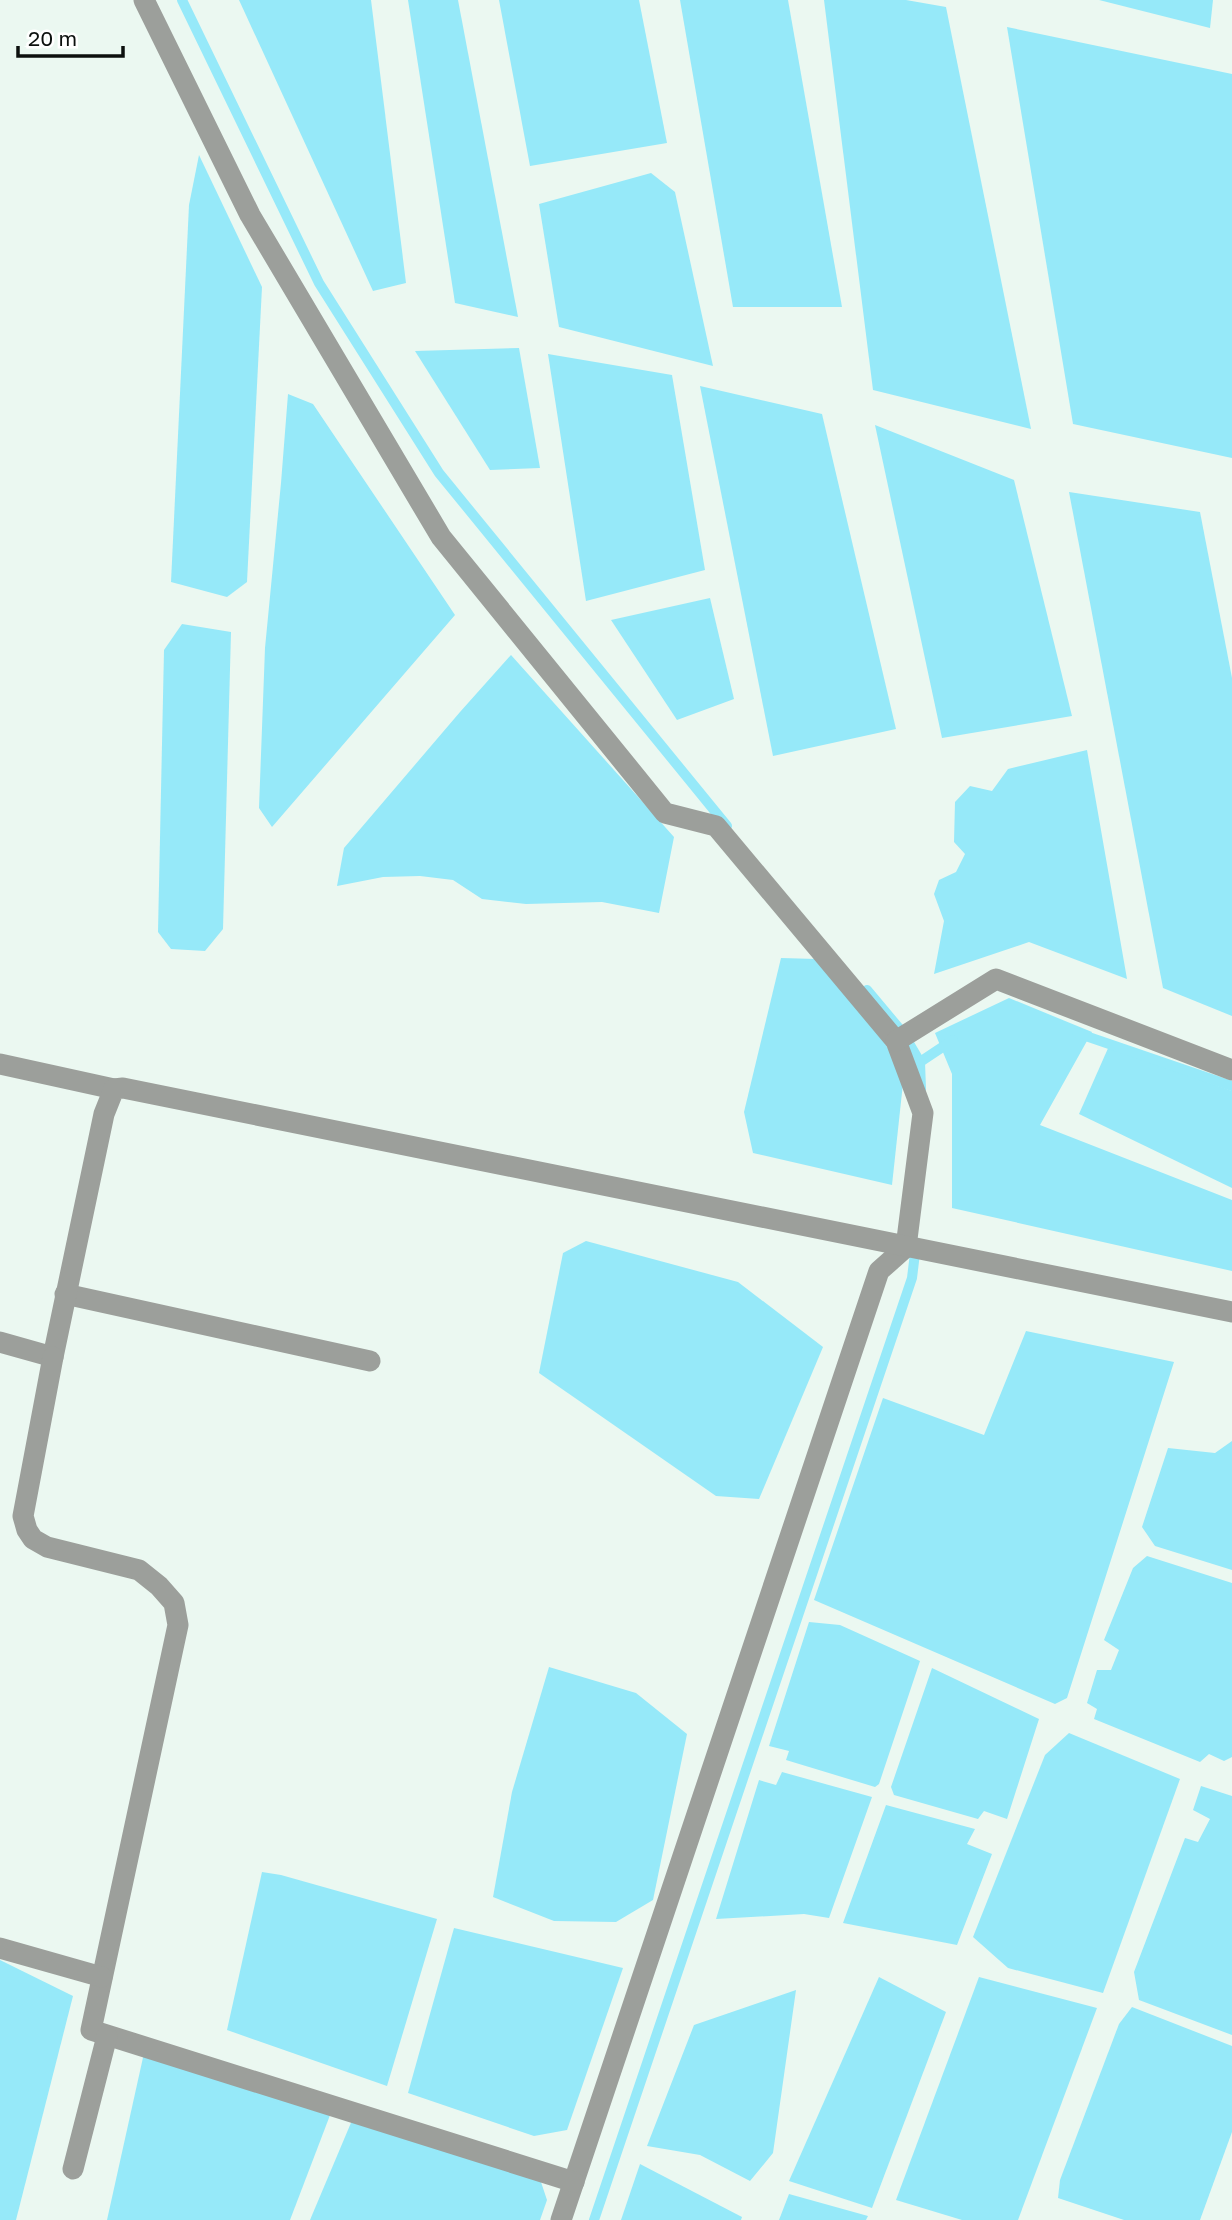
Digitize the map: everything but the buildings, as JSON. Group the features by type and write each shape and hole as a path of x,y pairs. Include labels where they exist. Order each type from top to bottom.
{"street":[{"path":"145,0 250,215 441,537 665,813 716,826 896,1041 923,1113 906,1247 879,1271 561,2220"},
{"path":"896,1041 996,979 1232,1070"},
{"path":"0,1064 1232,1312"},
{"path":"114,1089 104,1114 65,1294 23,1516 33,1539 47,1547 139,1570 159,1586 174,1604 178,1625 91,2030 574,2182"},
{"path":"65,1294 370,1361"},
{"path":"0,1342 53,1357"},
{"path":"0,1948 102,1978"},
{"path":"73,2169 107,2036"}],"water":[{"path":"239,0 371,0 406,283 373,291"},
{"path":"408,0 458,0 518,317 455,303"},
{"path":"499,0 639,0 667,143 530,166"},
{"path":"680,0 788,0 842,307 733,307"},
{"path":"824,0 906,0 946,7 1031,429 873,390"},
{"path":"1099,0 1213,0 1210,28"},
{"path":"1007,27 1232,74 1232,458 1073,424"},
{"path":"199,155 262,287 247,582 227,597 171,582 189,205"},
{"path":"651,173 675,192 713,366 559,327 539,204"},
{"path":"519,348 540,468 490,470 415,351"},
{"path":"548,354 672,375 705,570 586,601"},
{"path":"700,386 822,414 896,729 773,756"},
{"path":"288,394 313,404 455,615 272,827 259,808 265,648"},
{"path":"875,425 1014,480 1072,716 942,738"},
{"path":"1069,492 1200,512 1232,678 1232,1016 1163,988"},
{"path":"710,598 734,699 677,720 611,620"},
{"path":"182,624 231,632 223,929 205,951 171,949 158,932 164,650"},
{"path":"511,655 674,837 659,913 602,902 526,904 482,899 453,880 420,876 383,877 337,886 344,848"},
{"path":"1087,750 1127,979 1029,942 934,974 944,921 934,894 939,880 956,872 965,854 954,842 955,802 970,786 992,791 1008,769"},
{"path":"781,958 817,959 856,997 904,1074 892,1185 753,1153 744,1112"},
{"path":"1009,998 1092,1032 1040,1125 1232,1200 1232,1271 952,1208 952,1074 935,1033"},
{"path":"1109,1046 1232,1091 1232,1188 1079,1114"},
{"path":"586,1241 738,1282 823,1347 759,1499 716,1496 539,1373 563,1253"},
{"path":"1026,1331 1174,1362 1067,1698 1055,1704 814,1600 883,1398 984,1435"},
{"path":"1232,1441 1232,1570 1155,1546 1142,1527 1168,1448 1215,1453"},
{"path":"1147,1556 1232,1583 1232,1757 1224,1761 1209,1754 1200,1762 1094,1719 1097,1709 1087,1703 1097,1670 1111,1670 1119,1650 1104,1640 1133,1568"},
{"path":"809,1622 840,1625 920,1661 879,1784 875,1787 786,1760 789,1751 769,1746"},
{"path":"549,1667 636,1693 687,1734 653,1900 616,1922 554,1921 493,1897 512,1792"},
{"path":"932,1668 1039,1719 1007,1819 984,1811 978,1819 894,1795 891,1787"},
{"path":"1069,1733 1180,1779 1103,1993 1008,1968 973,1937 1045,1755"},
{"path":"782,1772 872,1797 829,1918 804,1914 716,1919 759,1780 776,1785"},
{"path":"1201,1786 1232,1796 1232,2035 1139,2000 1134,1972 1185,1838 1198,1842 1210,1819 1193,1810"},
{"path":"886,1805 975,1829 967,1844 992,1854 957,1945 843,1923"},
{"path":"262,1872 437,1919 387,2086 227,2030"},
{"path":"454,1928 623,1968 567,2130 534,2136 408,2093"},
{"path":"0,1960 73,1996 16,2220 0,2220"},
{"path":"879,1977 946,2012 872,2208 789,2181"},
{"path":"979,1977 1097,2008 1018,2220 962,2220 896,2200"},
{"path":"796,1990 773,2153 750,2181 700,2155 647,2146 694,2025"},
{"path":"1132,2007 1232,2046 1232,2132 1200,2220 1124,2220 1058,2198 1060,2180 1119,2024"},
{"path":"146,2044 332,2110 290,2220 107,2220"},
{"path":"353,2118 538,2173 547,2200 540,2220 310,2220"},
{"path":"640,2164 742,2217 741,2220 621,2220"},
{"path":"789,2194 868,2216 866,2220 779,2220"}],"waterway":[{"path":"182,0 319,283 439,473 727,826"},
{"path":"867,990 903,1033 920,1062 921,1089"},
{"path":"1077,1033 1232,1086"},
{"path":"920,1062 953,1040"},
{"path":"594,2220 912,1278 916,1245"}]}
